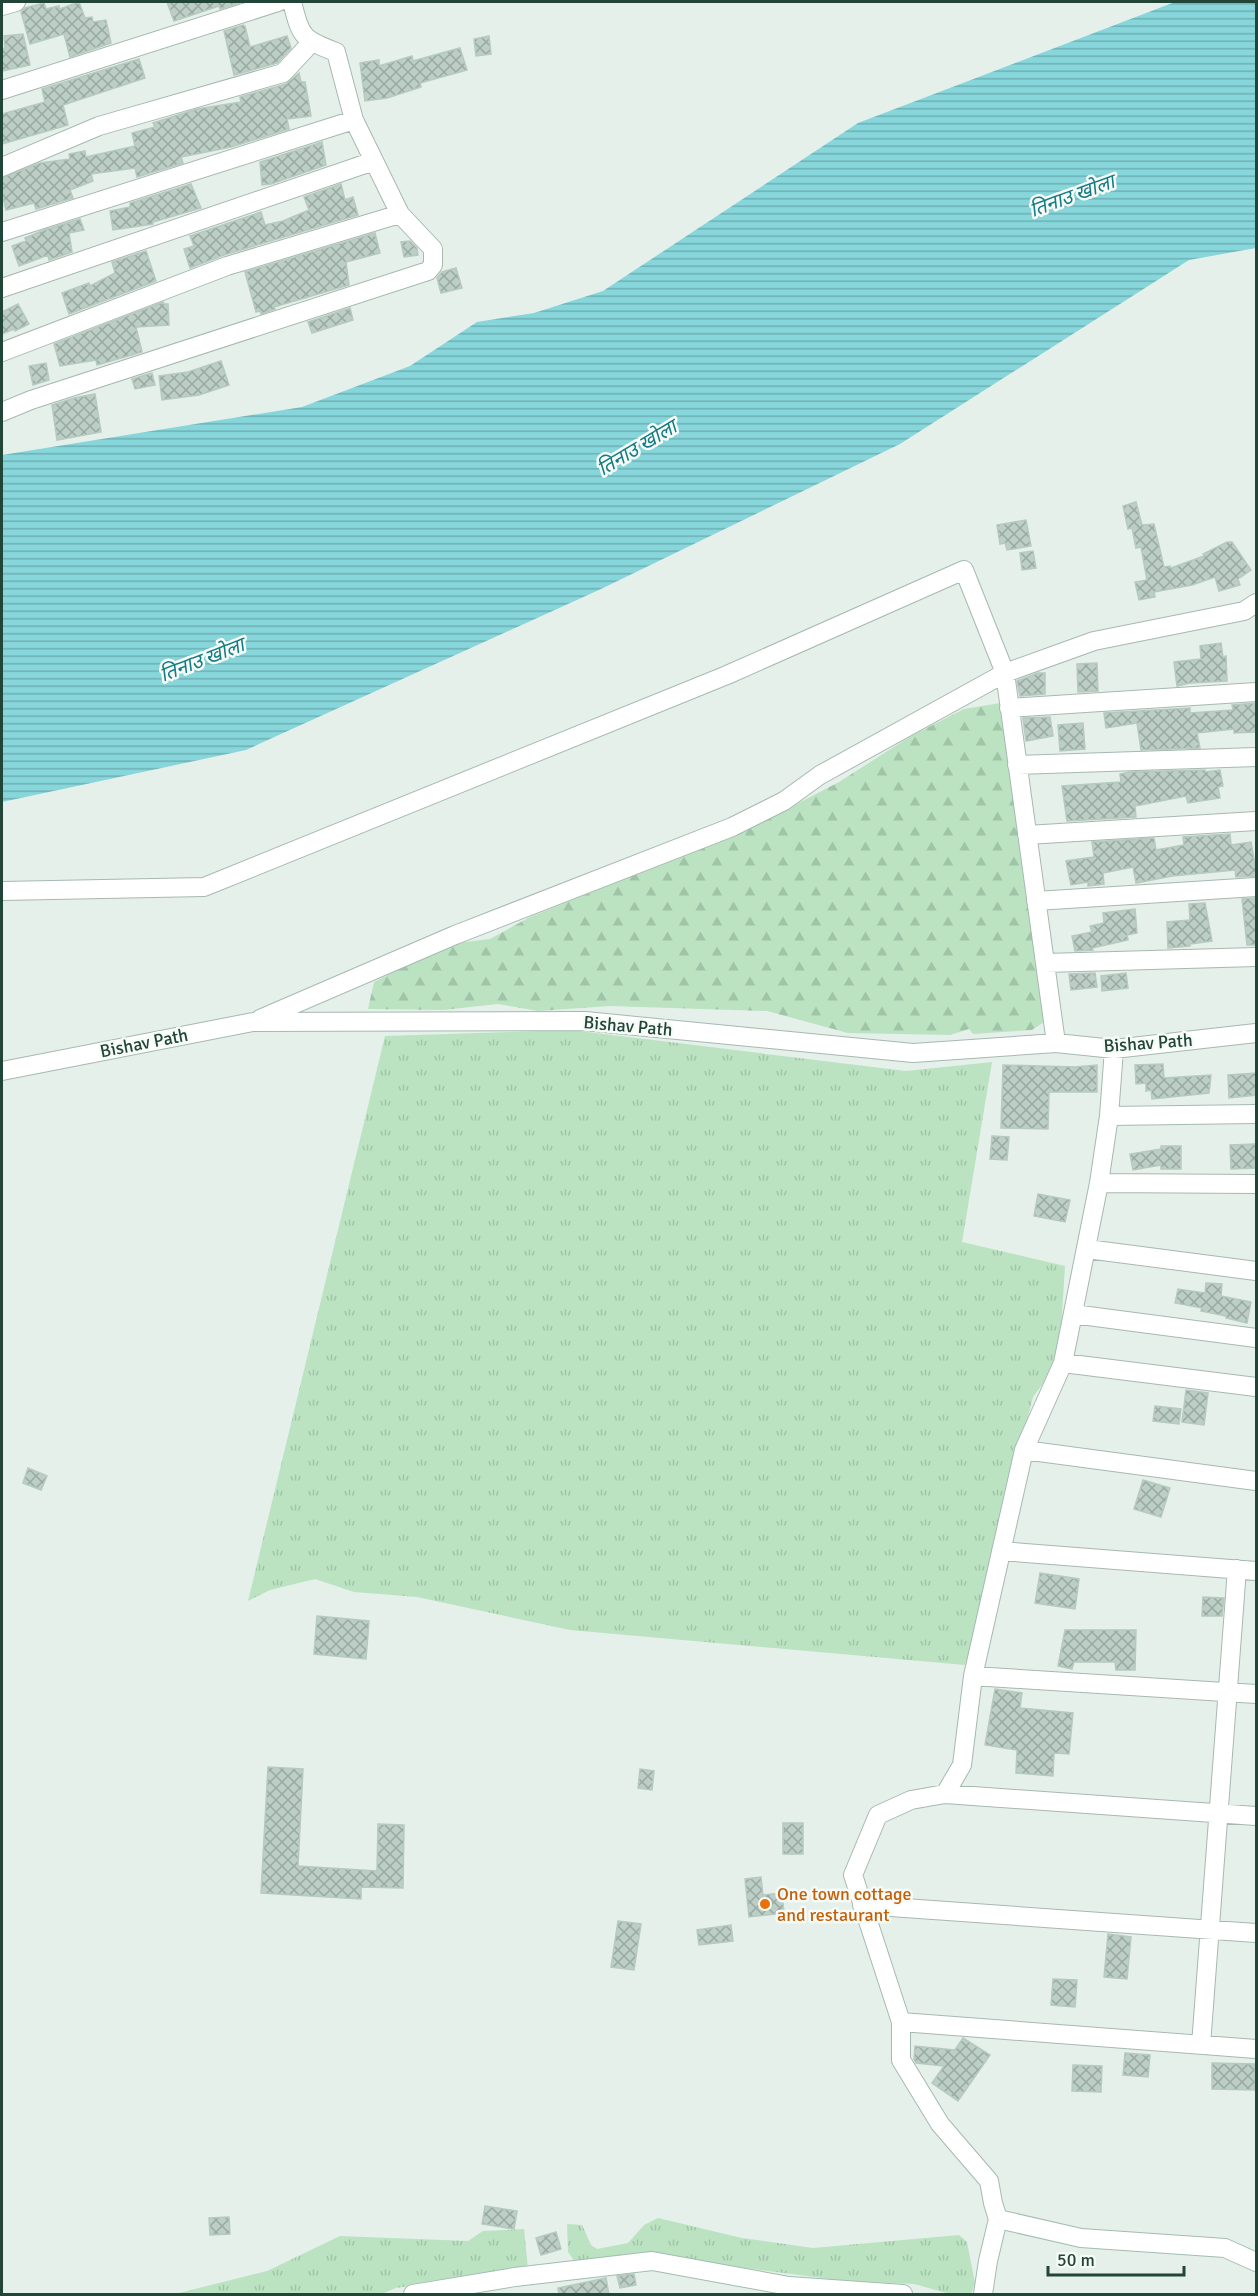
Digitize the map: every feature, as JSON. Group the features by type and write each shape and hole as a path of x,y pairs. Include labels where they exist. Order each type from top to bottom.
{"street":[{"path":"2,6 16,2"},
{"path":"2,90 278,2"},
{"path":"2,412 31,400 428,272 433,265 433,249 400,214 354,120 336,52 311,43 300,30 292,2"},
{"path":"2,167 99,126 283,73 311,43"},
{"path":"2,232 354,120"},
{"path":"2,288 374,161"},
{"path":"2,352 227,266 400,214"},
{"path":"2,891 204,887 727,675 964,570 1005,673 1056,1043"},
{"path":"253,1022 455,934 732,827 784,801 820,775 1005,673 1094,641 1244,611 1257,603"},
{"path":"1010,708 1257,692"},
{"path":"1017,765 1257,757"},
{"path":"1027,835 1257,821"},
{"path":"1036,901 1257,887"},
{"path":"1044,963 1257,957"},
{"name":"Bishav Path","path":"2,1071 253,1022 585,1021 913,1053 1056,1043 1114,1048 1257,1033"},
{"path":"945,1794 962,1765 973,1676 1024,1450 1063,1363 1099,1184 1109,1116 1114,1048"},
{"path":"1109,1116 1257,1114"},
{"path":"1099,1184 1257,1184"},
{"path":"1087,1249 1257,1271"},
{"path":"1073,1314 1257,1338"},
{"path":"1063,1363 1257,1387"},
{"path":"1024,1450 1257,1481"},
{"path":"1001,1551 1257,1571"},
{"path":"1201,2045 1237,1569"},
{"path":"973,1676 1257,1694"},
{"path":"983,2295 998,2219 989,2181 940,2124 901,2060 901,2022 853,1875 878,1815 911,1800 945,1794 1257,1816"},
{"path":"862,1905 1257,1933"},
{"path":"901,2022 1257,2049"},
{"path":"998,2219 1081,2238 1225,2248 1257,2262"},
{"path":"413,2295 515,2277 652,2260 789,2286 903,2295"}],"green space":[{"path":"1000,703 1029,890 1044,1022 1032,1030 973,1034 969,1029 950,1035 848,1033 767,1011 610,1006 538,1011 498,1004 443,1010 368,1009 374,982 449,944 490,939 530,917 756,825 839,782 911,736 964,709"},
{"path":"571,1030 906,1071 992,1062 962,1242 1065,1266 1059,1362 1033,1397 965,1665 570,1630 417,1597 354,1592 315,1579 270,1590 248,1601 385,1036"},
{"path":"658,2218 742,2238 813,2248 959,2235 967,2242 975,2283 971,2294 950,2294 914,2284 845,2281 666,2258 575,2262 568,2252 567,2224 582,2225 591,2245 597,2249 628,2243 644,2225"},
{"path":"524,2229 528,2269 396,2288 381,2294 175,2294 267,2271 340,2236 468,2241 483,2231"}],"water":[{"name":"तिनाउ खोला","path":"1175,2 1256,2 1256,248 1189,260 900,444 601,589 246,750 2,802 2,455 302,407 410,366 477,322 534,313 603,291 858,123"}],"building":[{"path":"79,2 85,18 92,17 93,22 106,20 111,43 70,57 64,34 30,44 21,12 25,8 44,3 46,9 59,6 60,9"},
{"path":"167,2 239,3 220,9 219,6 174,21"},
{"path":"243,25 250,47 287,36 291,48 277,63 234,75 224,31"},
{"path":"23,34 30,65 2,71 4,36"},
{"path":"489,36 491,54 476,56 474,39"},
{"path":"460,48 467,70 420,83 421,87 387,98 365,101 360,63 379,60 379,66 412,56 413,61"},
{"path":"139,59 145,78 63,105 68,125 2,144 2,114 45,102 42,89"},
{"path":"299,73 301,82 305,82 311,116 287,119 289,129 231,147 181,157 183,163 137,177 135,168 91,174 93,181 70,190 73,198 36,209 34,203 6,210 2,194 2,178 40,163 70,159 69,154 85,151 86,157 135,146 132,133 155,127 153,123 197,109 241,102 240,97 286,84"},
{"path":"322,142 326,165 262,185 260,162"},
{"path":"191,184 201,208 153,222 153,224 113,230 110,211 130,207 130,203"},
{"path":"341,184 345,200 353,197 358,215 224,255 190,268 184,249 194,246 190,236 261,212 265,225 283,221 309,210 304,197"},
{"path":"80,219 84,230 69,233 72,252 49,260 48,255 19,266 12,246 44,230"},
{"path":"375,233 380,253 346,262 349,285 274,307 275,309 261,314 260,311 256,312 245,272"},
{"path":"410,241 417,248 418,255 404,257 401,242"},
{"path":"146,251 156,281 69,314 62,293 89,283 90,286 115,273 112,262"},
{"path":"456,268 462,288 441,293 437,278 442,272"},
{"path":"163,302 168,304 169,325 136,327 142,352 97,365 96,360 60,366 54,344"},
{"path":"18,304 29,324 2,334 2,312"},
{"path":"350,308 353,320 312,333 308,322"},
{"path":"221,361 229,385 199,395 162,400 159,376 188,372"},
{"path":"46,363 49,380 33,385 29,366"},
{"path":"152,373 155,385 135,389 132,379"},
{"path":"95,394 101,432 57,440 52,405"},
{"path":"1136,502 1142,525 1154,524 1164,567 1170,566 1171,568 1204,556 1203,554 1227,542 1232,542 1251,570 1238,579 1240,585 1219,591 1215,577 1192,585 1154,592 1155,597 1139,600 1135,582 1147,580 1141,547 1136,548 1132,528 1128,529 1123,506"},
{"path":"1026,520 1031,546 1007,550 1005,543 1000,544 997,525"},
{"path":"1033,551 1036,568 1022,570 1020,553"},
{"path":"1221,643 1223,657 1226,656 1227,681 1177,686 1174,662 1201,659 1200,646"},
{"path":"1097,663 1098,691 1078,692 1077,664"},
{"path":"1038,673 1045,673 1045,694 1020,696 1017,681"},
{"path":"1257,703 1257,732 1234,733 1234,729 1197,733 1200,748 1141,750 1137,723 1106,728 1104,713 1190,708 1190,713 1233,710 1232,705"},
{"path":"1050,717 1053,736 1026,741 1023,718"},
{"path":"1083,723 1085,749 1060,751 1058,725"},
{"path":"1205,770 1205,772 1220,770 1223,786 1218,787 1220,798 1188,803 1186,796 1135,806 1136,817 1067,821 1062,786 1121,782 1120,774 1129,772"},
{"path":"1230,834 1231,845 1251,842 1257,876 1236,877 1235,870 1172,876 1136,883 1133,867 1103,873 1104,884 1088,886 1088,882 1071,885 1066,861 1094,857 1092,842 1154,838 1156,850 1184,845 1183,837"},
{"path":"1257,898 1257,945 1247,945 1242,899"},
{"path":"1205,903 1212,941 1168,948 1167,922 1190,920 1189,904"},
{"path":"1135,909 1137,933 1127,935 1128,940 1092,948 1093,950 1075,951 1072,936 1092,932 1090,926 1104,923 1103,913"},
{"path":"1095,973 1097,987 1071,990 1069,974"},
{"path":"1126,973 1128,988 1102,991 1101,976"},
{"path":"1163,1064 1164,1078 1211,1075 1209,1093 1152,1099 1151,1090 1146,1091 1146,1083 1136,1084 1135,1065"},
{"path":"1003,1065 1075,1067 1097,1065 1097,1092 1049,1092 1048,1129 1001,1128"},
{"path":"1257,1073 1257,1095 1229,1098 1228,1075"},
{"path":"992,1136 1009,1137 1007,1160 990,1159"},
{"path":"1255,1144 1257,1168 1231,1169 1230,1145"},
{"path":"1161,1146 1181,1146 1181,1169 1161,1169 1161,1165 1133,1170 1130,1154 1161,1149"},
{"path":"1038,1194 1070,1200 1065,1222 1034,1216"},
{"path":"1206,1283 1222,1284 1221,1296 1251,1302 1247,1323 1201,1311 1202,1308 1175,1303 1178,1289 1205,1293"},
{"path":"1186,1390 1208,1393 1204,1425 1182,1422"},
{"path":"1155,1406 1181,1409 1179,1424 1153,1421"},
{"path":"28,1468 47,1476 41,1490 23,1483"},
{"path":"1143,1480 1170,1488 1161,1517 1134,1509"},
{"path":"1040,1573 1079,1579 1075,1609 1035,1603"},
{"path":"1203,1597 1224,1598 1222,1616 1202,1616"},
{"path":"317,1616 369,1621 366,1659 314,1654"},
{"path":"1065,1630 1136,1630 1135,1670 1116,1670 1115,1662 1074,1662 1072,1669 1058,1666"},
{"path":"995,1689 1022,1693 1020,1708 1073,1713 1069,1754 1054,1753 1053,1776 1016,1773 1017,1750 985,1745"},
{"path":"268,1767 303,1769 298,1866 377,1871 378,1824 404,1825 403,1888 361,1887 361,1899 261,1893"},
{"path":"640,1769 654,1771 652,1790 638,1788"},
{"path":"783,1823 803,1823 803,1854 783,1854"},
{"name":"One town cottage and restaurant","path":"761,1877 763,1895 782,1893 784,1913 749,1917 745,1879"},
{"path":"618,1921 641,1924 634,1970 611,1967"},
{"path":"731,1925 733,1941 699,1945 697,1930"},
{"path":"1108,1934 1131,1937 1127,1979 1104,1977"},
{"path":"1053,1979 1077,1980 1075,2007 1051,2005"},
{"path":"963,2038 990,2055 958,2101 932,2083 944,2066 916,2063 915,2046 955,2050"},
{"path":"1125,2053 1150,2055 1148,2077 1123,2075"},
{"path":"1212,2063 1255,2064 1255,2090 1212,2089"},
{"path":"1073,2065 1102,2066 1101,2092 1072,2091"},
{"path":"485,2206 517,2211 514,2229 482,2224"},
{"path":"229,2217 230,2234 210,2235 209,2218"},
{"path":"556,2232 561,2249 541,2255 536,2238"},
{"path":"634,2274 636,2285 620,2288 617,2276"},
{"path":"606,2278 609,2295 559,2295 558,2288"}],"place":[{"name":"One town cottage and restaurant","path":"765,1904"}]}
